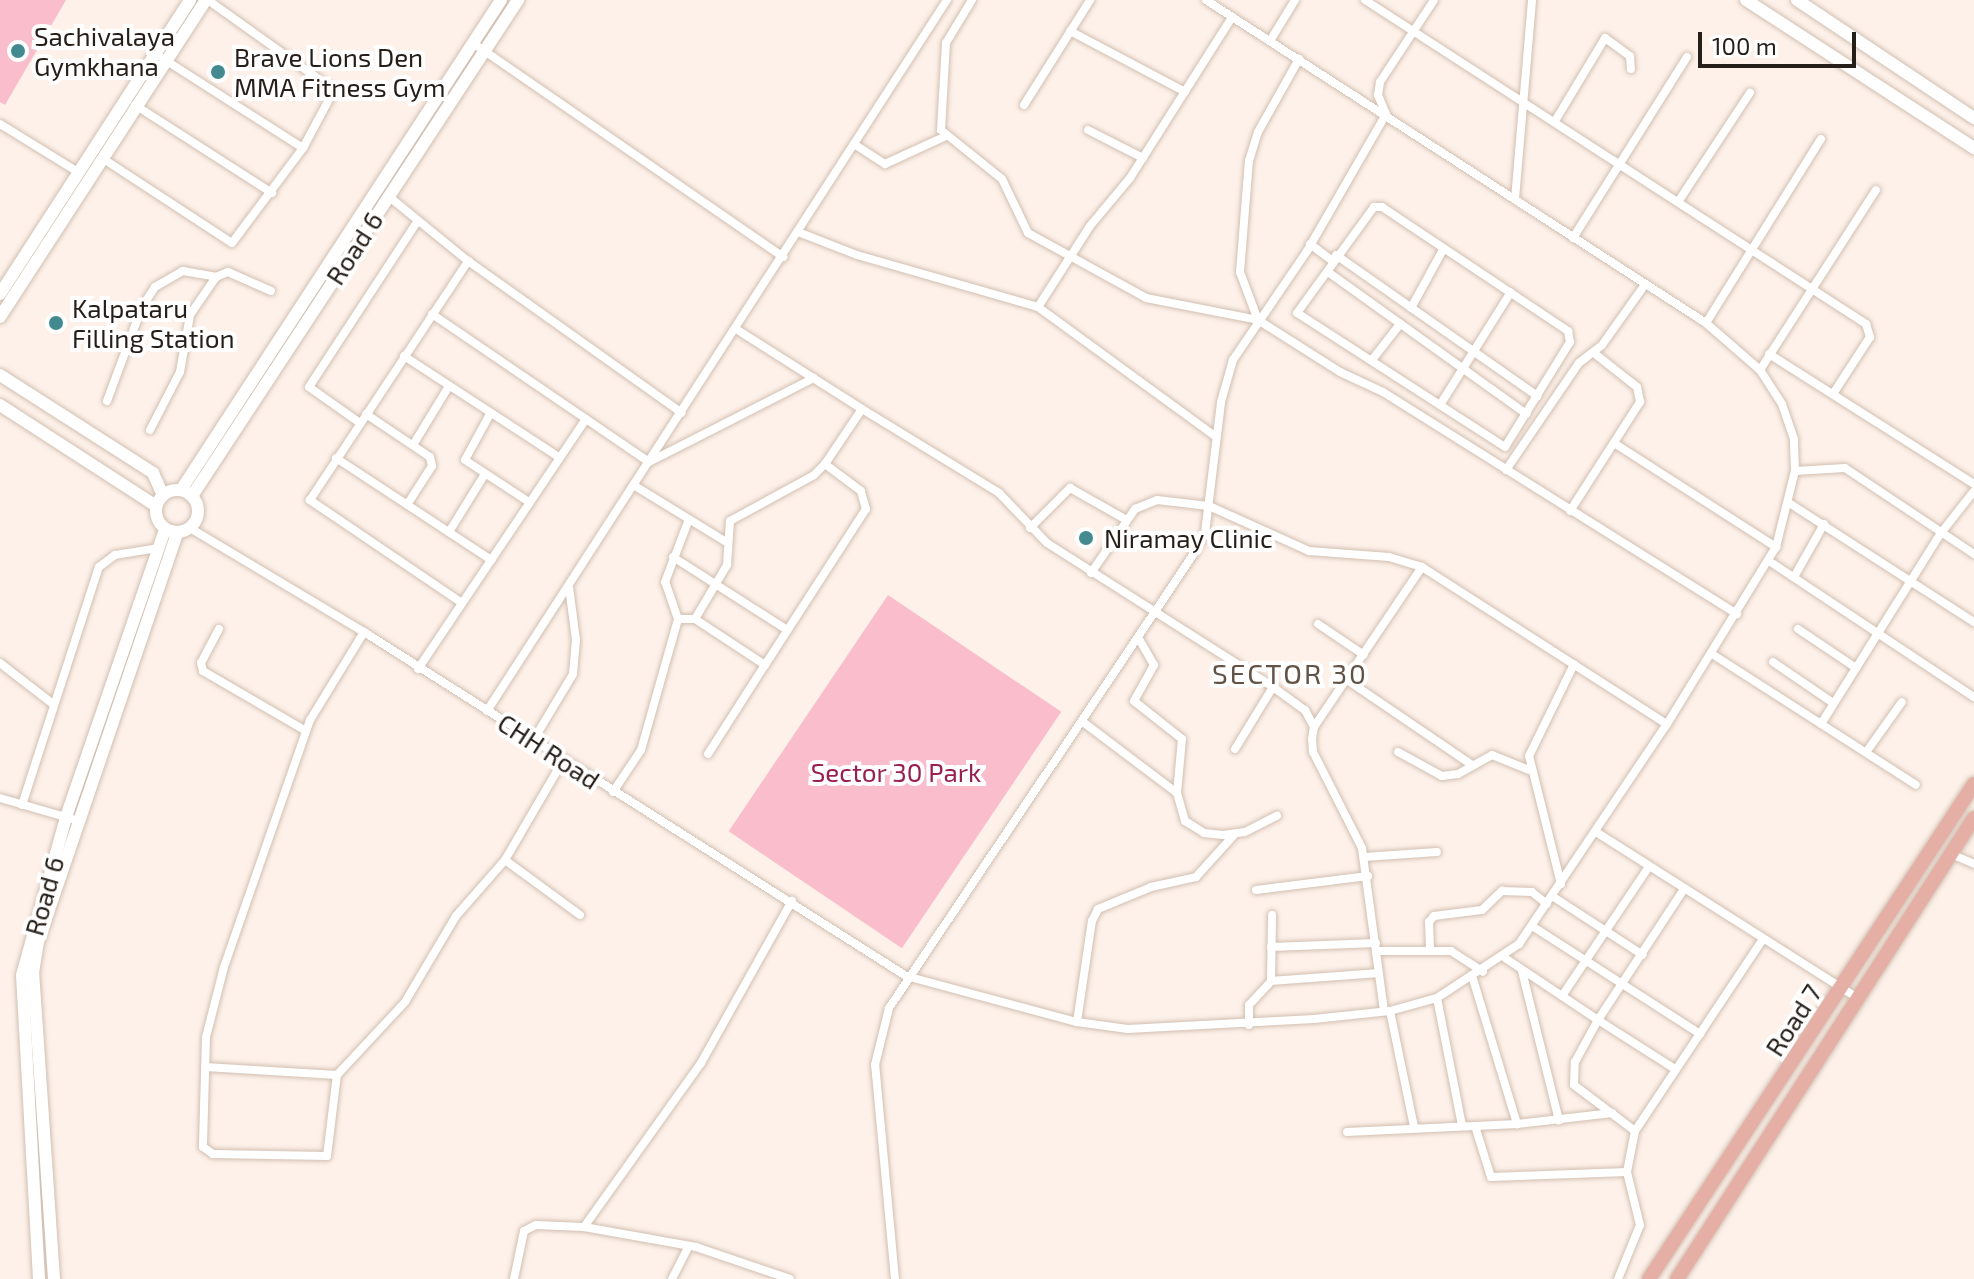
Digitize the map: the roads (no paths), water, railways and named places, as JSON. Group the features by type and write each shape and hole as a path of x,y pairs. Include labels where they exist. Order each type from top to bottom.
{"main road":[{"name":"Road 7","path":"1649,1279 1974,784"},
{"name":"Road 7","path":"1677,1279 1974,818"}],"street":[{"path":"0,317 103,159 155,53 190,0"},
{"path":"0,294 92,150 166,61 207,0 334,90 303,148 232,243 92,150"},
{"name":"Road 6","path":"187,493 388,196 478,47 501,0"},
{"name":"Road 6","path":"187,493 478,47 518,0"},
{"path":"487,711 947,0"},
{"path":"972,0 946,43 940,122 944,137 1002,179 1020,226 1069,259 1146,298 1258,320 1737,614"},
{"path":"1024,105 1090,0"},
{"name":"CHH Road","path":"190,528 364,632 906,976 1077,1022 1128,1029 1249,1025 1387,1011 1437,998 1505,958 1532,926 1712,654 1776,547 1795,471 1794,439 1782,404 1760,370 1706,323 1644,286 1386,114 1206,0"},
{"path":"1270,41 1295,0"},
{"path":"1365,0 1620,162 1869,330 1833,394"},
{"path":"895,1279 875,1065 880,1034 906,976 1157,614 1205,533 1216,437 1233,360 1310,244 1386,114 1378,95 1380,82 1434,0"},
{"path":"1515,199 1532,0"},
{"path":"1746,0 1974,148"},
{"path":"1797,0 1974,118"},
{"path":"1038,307 1143,158 1232,17"},
{"path":"1070,31 1185,92"},
{"path":"1555,121 1605,38 1630,56 1631,69"},
{"path":"478,47 783,257"},
{"path":"155,53 303,148"},
{"path":"1573,238 1687,57"},
{"path":"1258,320 1240,272 1249,161 1258,132 1299,59"},
{"path":"1678,202 1750,93"},
{"path":"131,102 272,193"},
{"path":"0,124 78,172"},
{"path":"1088,130 1143,158"},
{"path":"854,144 885,164 944,137"},
{"path":"1706,323 1821,139"},
{"path":"1760,370 1813,294 1876,190"},
{"path":"388,196 468,261 682,413"},
{"path":"1374,207 1382,207 1570,335 1505,447 1297,313 1335,258 1374,207"},
{"path":"360,423 309,387 417,222"},
{"path":"798,232 857,255 1038,307 1216,437"},
{"path":"1310,244 1474,351 1535,400 1544,414"},
{"path":"1411,308 1444,248"},
{"path":"462,603 313,505 312,493 468,261"},
{"path":"107,401 142,307 155,287 183,271 216,277 228,272 271,291"},
{"path":"1328,272 1526,414"},
{"path":"150,430 180,372 190,315 216,277"},
{"path":"1506,470 1579,363 1594,353 1644,286"},
{"path":"1440,405 1511,292"},
{"path":"432,314 649,462"},
{"path":"1372,360 1400,324"},
{"path":"736,329 999,493 1030,528 1091,573 1305,710 1314,727 1313,752 1364,857 1379,973 1414,1127"},
{"path":"1570,511 1614,443 1640,393 1594,353"},
{"path":"1769,354 1974,484"},
{"path":"404,356 559,457"},
{"path":"0,375 153,473 160,500 171,531 190,528 198,509 187,493 160,500 0,405"},
{"path":"649,462 814,378"},
{"path":"413,445 449,386"},
{"path":"695,619 727,565 730,521 814,475 825,464 862,409"},
{"path":"366,414 430,457 432,466 407,505"},
{"path":"490,414 464,455 485,474 529,502"},
{"path":"418,669 586,419"},
{"path":"1614,443 1776,547"},
{"path":"336,458 491,560"},
{"path":"708,754 866,509 861,491 825,464"},
{"path":"1795,471 1845,468 1974,554"},
{"path":"449,532 485,474"},
{"path":"635,486 728,543"},
{"path":"1030,528 1070,488 1125,519"},
{"path":"1821,724 1910,580 1974,491"},
{"path":"1091,573 1125,519 1157,500 1209,506 1309,551 1389,557 1422,567 1667,724"},
{"path":"1789,503 1974,622"},
{"path":"613,792 641,750 678,619 665,582 689,519"},
{"path":"1794,577 1824,524"},
{"name":"Road 6","path":"54,1279 33,973 38,942 73,819 158,548 171,531"},
{"name":"Road 6","path":"39,1279 22,975 171,531"},
{"path":"22,805 99,567 115,555 158,548"},
{"path":"673,557 787,630"},
{"path":"1769,561 1878,630 1974,697"},
{"path":"1314,727 1422,567"},
{"path":"534,739 573,674 576,640 569,587"},
{"path":"678,619 695,619 765,665"},
{"path":"1318,624 1364,655"},
{"path":"219,629 201,663 203,671 306,731"},
{"path":"1798,629 1856,668"},
{"path":"364,632 306,731 224,967 206,1037 203,1147 213,1154 327,1156 337,1075 405,1002 456,916 505,860 564,759"},
{"path":"1139,639 1154,665 1134,701 1182,739 1177,793 1182,816 1191,826 1210,834 1234,835"},
{"path":"1712,654 1916,785"},
{"path":"1773,662 1833,703"},
{"path":"0,663 53,704"},
{"path":"1561,884 1529,770 1534,741 1574,664"},
{"path":"1347,680 1472,765"},
{"path":"1235,749 1273,687"},
{"path":"1867,751 1902,702"},
{"path":"1083,722 1177,793"},
{"path":"1398,752 1442,776 1458,774 1472,765 1498,756 1529,770"},
{"path":"0,798 73,819"},
{"path":"1077,1022 1092,921 1098,909 1151,887 1196,877 1234,835 1277,816"},
{"path":"1596,832 1648,868 1858,998"},
{"path":"1364,857 1437,852"},
{"path":"1951,854 1974,864"},
{"path":"505,860 580,915"},
{"path":"1562,996 1648,868"},
{"path":"1256,890 1368,876"},
{"path":"1635,1131 1574,1085 1572,1075 1598,1020 1625,986 1684,889"},
{"path":"1430,949 1429,922 1434,916 1482,910 1505,890 1532,892 1549,900 1643,955"},
{"path":"584,1227 701,1063 792,901"},
{"path":"1249,1025 1249,1005 1271,981 1272,915"},
{"path":"1532,926 1700,1034"},
{"path":"1618,1279 1640,1225 1627,1172 1635,1131 1763,939"},
{"path":"1271,947 1430,949 1457,953 1483,972"},
{"path":"1505,958 1675,1069"},
{"path":"1522,970 1559,1120"},
{"path":"1271,981 1379,973"},
{"path":"1473,979 1517,1124"},
{"path":"1437,998 1462,1126"},
{"path":"205,1067 337,1075"},
{"path":"1347,1132 1517,1124 1612,1113"},
{"path":"1475,1126 1491,1177 1627,1172"},
{"path":"514,1279 524,1231 536,1225 584,1227 689,1246 790,1279"},
{"path":"672,1279 689,1246"}],"place":[{"name":"Sachivalaya Gymkhana","path":"18,51"},
{"name":"Brave Lions Den MMA Fitness Gym","path":"218,72"},
{"name":"Kalpataru Filling Station","path":"56,323"},
{"name":"Niramay Clinic","path":"1086,538"}],"district":[{"name":"SECTOR 30","path":"1290,673"}],"park label":[{"name":"Sector 30 Park","path":"896,772"}]}
